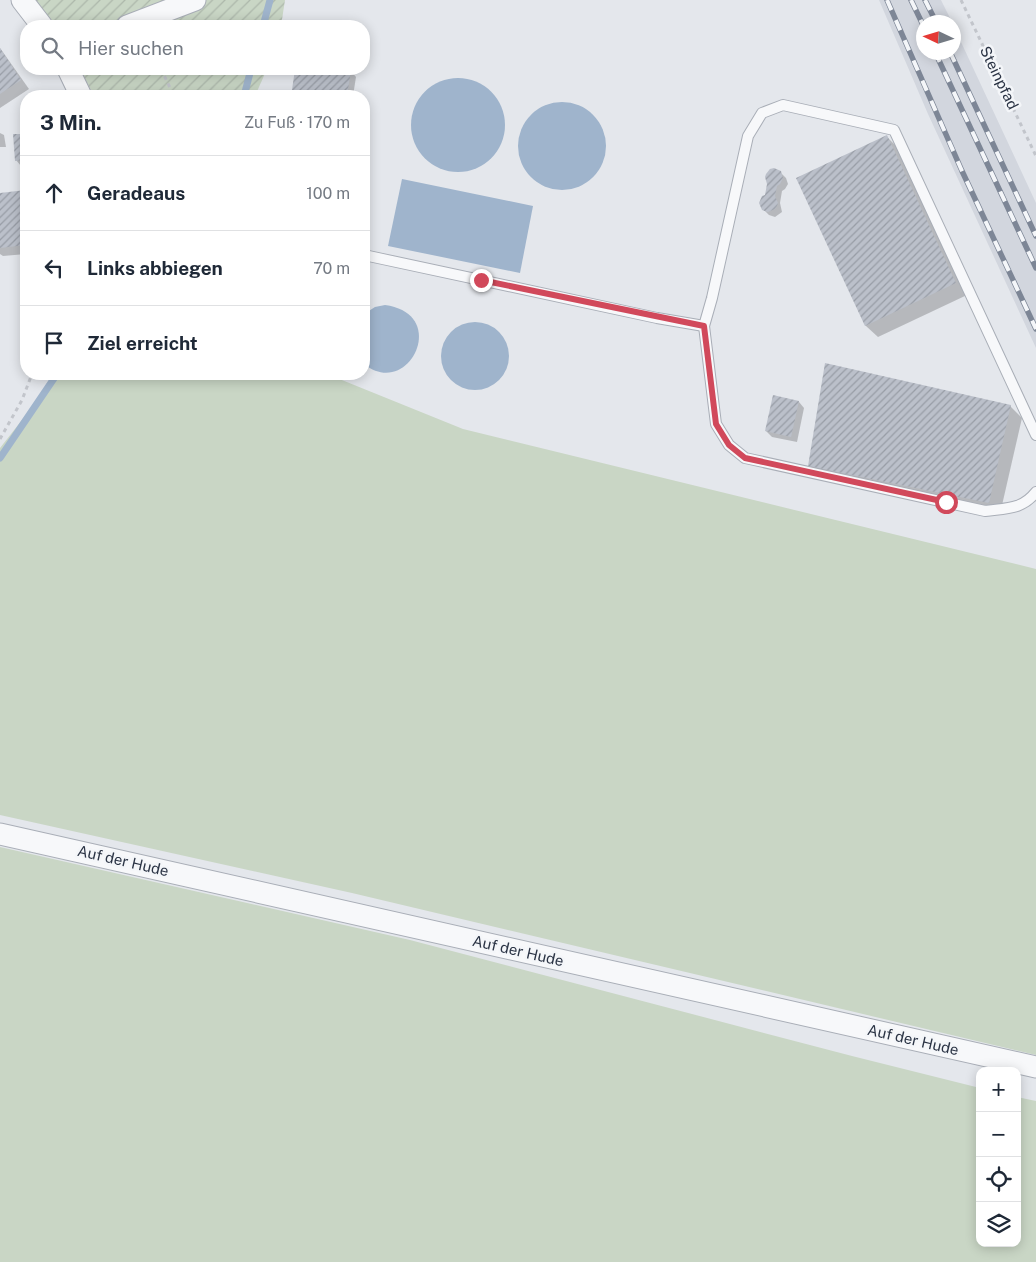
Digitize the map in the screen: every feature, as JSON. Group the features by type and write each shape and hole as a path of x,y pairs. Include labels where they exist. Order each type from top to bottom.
{"street":[{"path":"22,0 37,20"},
{"path":"142,20 194,0"},
{"path":"71,75 78,90"},
{"name":"Auf der Hude","path":"0,834 1036,1067"}],"lane":[{"path":"1036,435 894,130 783,105 762,113 748,136 704,326 716,424 729,445 745,458 985,511 1018,507 1036,492"},
{"path":"370,256 657,318 704,326"}],"path":[{"name":"Steinpfad","path":"961,0 1036,156"},
{"path":"165,75 171,90"},
{"path":"0,439 22,400 30,380"}],"shaded area":[{"path":"879,0 941,0 948,15 916,15 916,60 961,60 961,42 1036,203 1036,348 928,114"}],"green space":[{"path":"35,0 285,0 282,20 50,20"},
{"path":"83,75 264,75 258,90 91,90"},
{"path":"53,380 342,380 463,429 1036,569 1036,1055 352,893 0,815 0,448"},
{"path":"0,847 410,940 976,1087 976,1247 1021,1247 1021,1098 1036,1101 1036,1262 0,1262"}],"water":[{"path":"458,78 476,81 491,92 502,107 505,125 502,143 491,158 476,169 458,172 440,169 425,158 414,143 411,125 414,107 425,92 440,81"},
{"path":"562,102 579,106 593,115 602,129 606,146 602,163 593,177 579,186 562,190 545,186 531,177 522,163 518,146 522,129 531,115 545,106"},
{"path":"402,179 533,206 520,273 388,246"},
{"path":"385,305 405,312 416,323 419,337 416,351 407,364 395,371 380,372 370,367 370,310"},
{"path":"468,322 482,322 494,327 504,337 509,349 509,363 504,375 494,385 482,390 468,390 456,385 446,375 441,363 441,349 446,337 456,327"}],"building":[{"path":"0,48 21,80 0,94"},
{"path":"294,75 350,75 348,90 292,90"},
{"path":"13,134 20,134 20,161 15,161"},
{"path":"887,135 956,283 865,326 796,178"},
{"path":"774,168 781,171 783,178 777,186 775,196 778,203 777,206 768,212 762,210 759,203 762,196 765,195 766,174 770,169"},
{"path":"20,191 20,246 0,248 0,193"},
{"path":"825,363 1011,405 989,503 808,466"},
{"path":"773,395 799,401 791,437 765,431"}],"waterway":[{"path":"265,20 270,0"},
{"path":"246,90 249,75"},
{"path":"0,458 53,380"}],"railway":[{"path":"887,0 962,171 1036,329"},
{"path":"911,0 918,15"},
{"path":"925,0 932,15"},
{"path":"939,60 1036,268"},
{"path":"954,60 1036,236"}],"route":[{"path":"481,280 657,318 704,326 716,424 729,445 745,458 946,502"}]}
